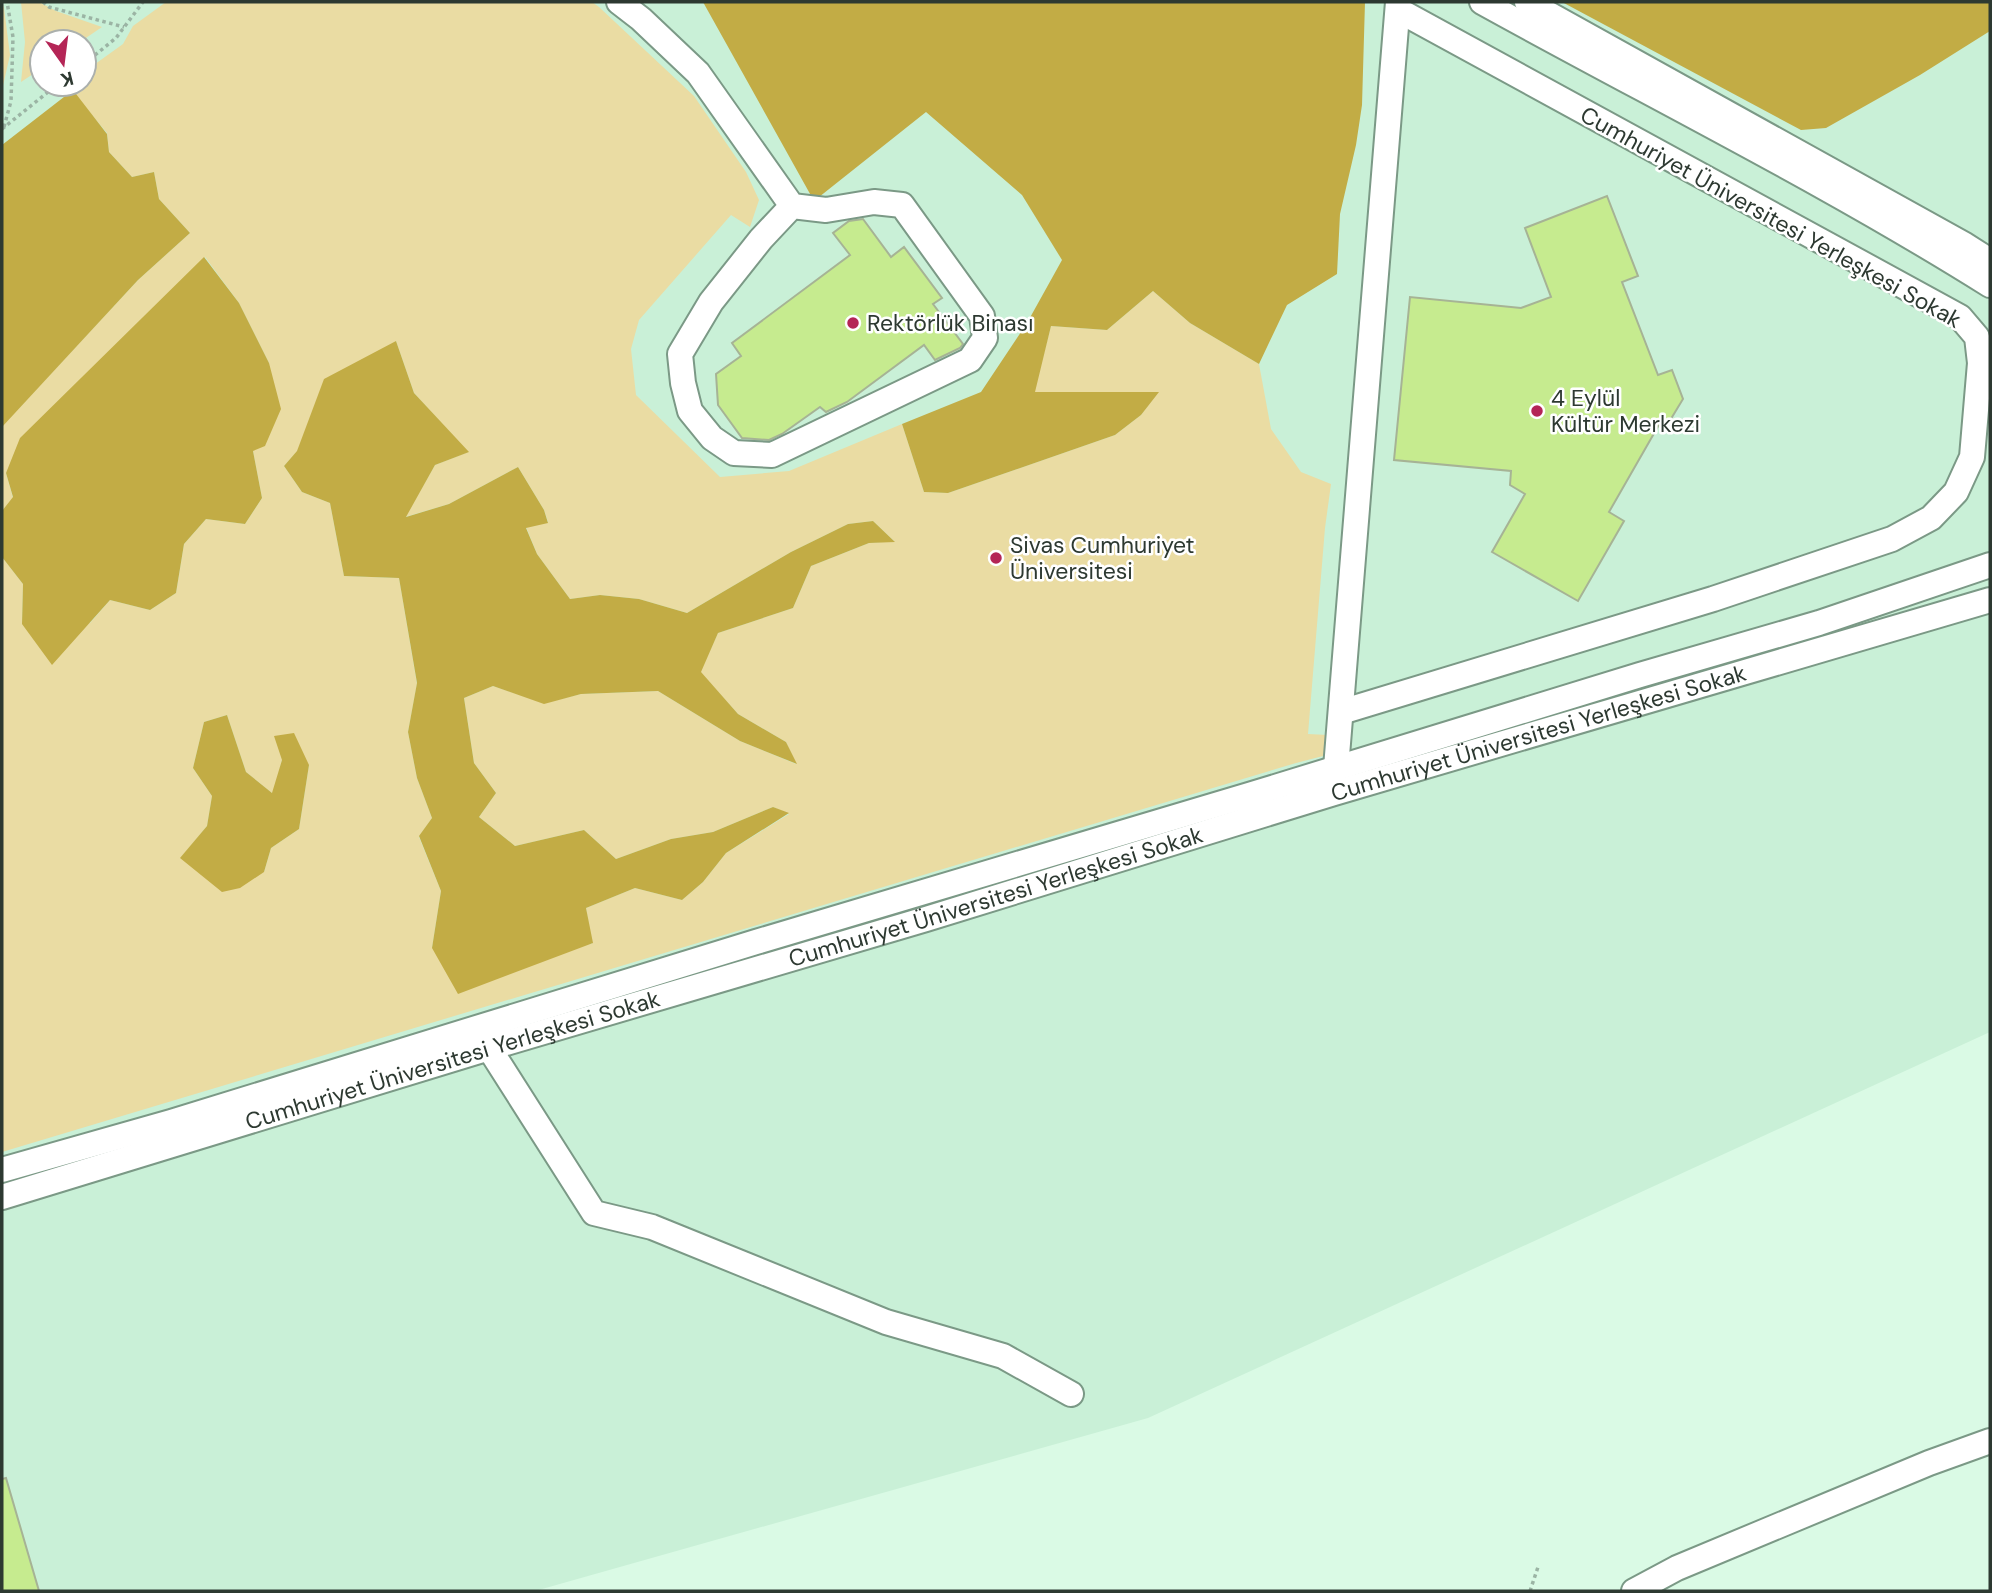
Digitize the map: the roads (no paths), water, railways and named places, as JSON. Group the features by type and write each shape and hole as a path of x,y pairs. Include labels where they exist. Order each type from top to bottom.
{"street":[{"path":"619,2 698,73 792,206 826,210 874,202 902,205 982,316 985,338 970,360 772,455 734,453 712,438 690,411 680,354 711,302 761,239 792,206"},
{"name":"Cumhuriyet Üniversitesi Yerleşkesi Sokak","path":"1482,2 1911,235 1990,285"},
{"path":"1527,2 1990,261"},
{"name":"Cumhuriyet Üniversitesi Yerleşkesi Sokak","path":"1336,768 1398,6 1960,317 1977,337 1980,363 1972,457 1956,492 1931,518 1892,539 1713,599 1341,712"},
{"name":"Cumhuriyet Üniversitesi Yerleşkesi Sokak","path":"1960,576 1990,546"},
{"name":"Cumhuriyet Üniversitesi Yerleşkesi Sokak","path":"2,1170 171,1122 730,950 1819,623 1990,565"},
{"name":"Cumhuriyet Üniversitesi Yerleşkesi Sokak","path":"2,1197 489,1048 913,923 1334,793 1990,600"},
{"path":"489,1048 594,1213 652,1227 886,1322 1003,1356 1071,1394"},
{"path":"1634,1591 1676,1568 1929,1463 1990,1441"}],"place":[{"name":"Rektörlük Binası","path":"853,323"},
{"name":"4 Eylül Kültür Merkezi","path":"1537,411"},
{"name":"Sivas Cumhuriyet Üniversitesi","path":"996,558"}]}
